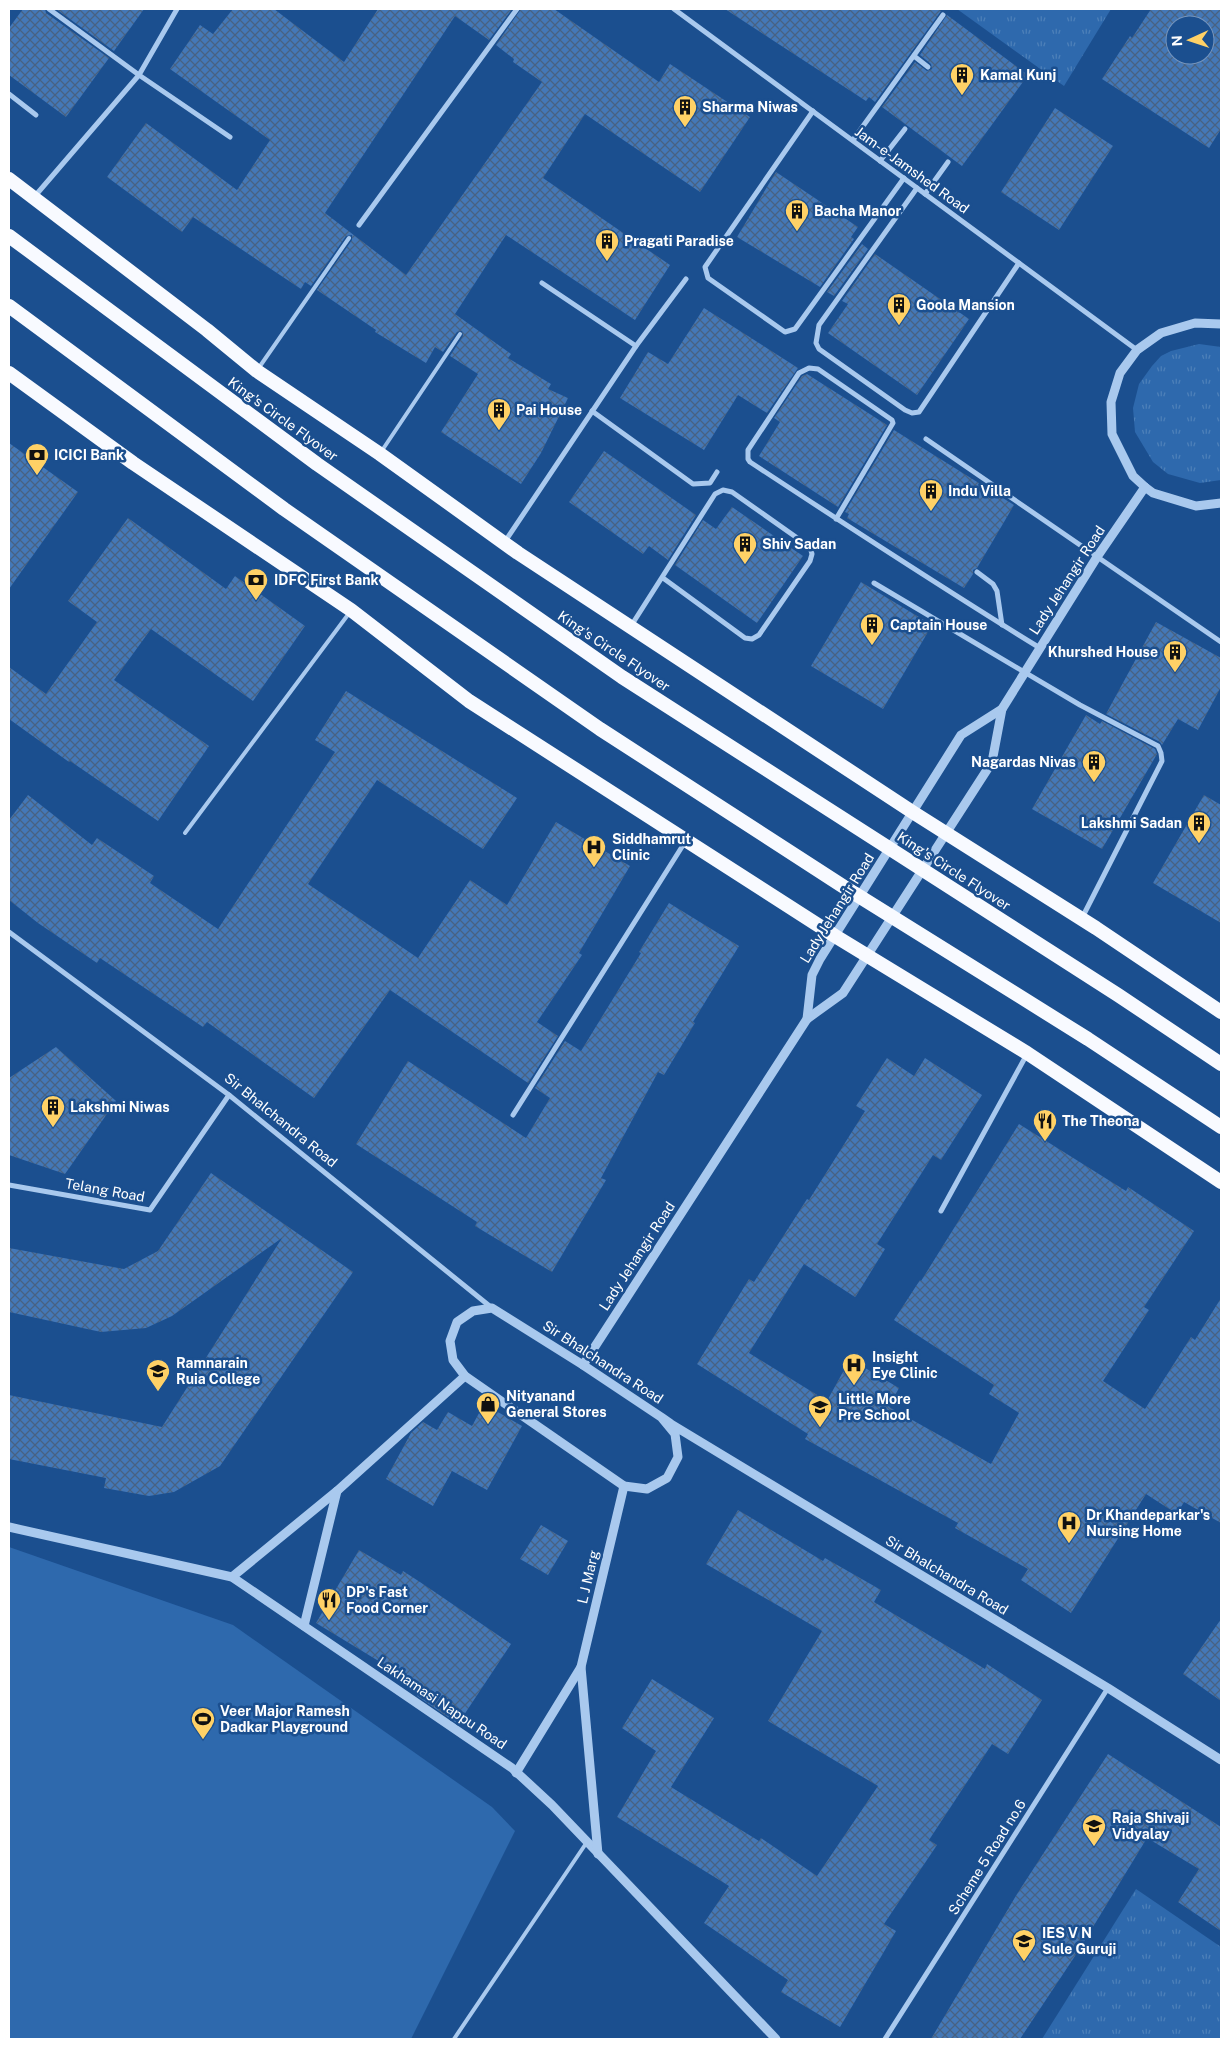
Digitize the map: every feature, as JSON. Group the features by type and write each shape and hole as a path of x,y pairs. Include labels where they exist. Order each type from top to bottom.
{"highway":[{"path":"9,180 207,330 257,371 380,454 503,543 1221,1012"},
{"name":"King's Circle Flyover","path":"9,236 317,464 622,677 1118,995 1221,1064"},
{"path":"9,306 284,509 600,729 841,885 1088,1039 1221,1128"},
{"path":"9,373 132,463 351,610 469,701 835,936 1027,1053 1221,1182"}],"street":[{"path":"49,9 139,75 230,137"},
{"path":"33,199 139,75 177,9"},
{"path":"359,225 517,9"},
{"name":"Jam-e-Jamshed Road","path":"674,9 1137,350"},
{"path":"853,140 943,15"},
{"path":"914,56 928,67"},
{"path":"9,94 36,115"},
{"path":"813,111 705,268 708,278 785,332 791,331 904,178"},
{"path":"880,161 905,128"},
{"path":"925,194 948,162"},
{"path":"917,188 819,325 816,343 819,349 905,410 912,413 919,412 1019,263"},
{"path":"503,543 636,346 686,279"},
{"path":"542,283 636,346"},
{"path":"1221,324 1196,323 1160,332 1137,350 1120,373 1111,402 1112,434 1133,476 1145,487 1153,493 1196,506 1221,502"},
{"path":"836,518 893,423 892,420 818,368 809,368 799,373 748,450 750,462 966,604 1040,648"},
{"path":"592,411 693,484 710,483 717,472"},
{"path":"926,439 1221,642"},
{"name":"Lady Jehangir Road","path":"584,1365 807,1019 812,974 961,735 1002,709 1097,557 1145,487"},
{"path":"630,626 663,578 715,494 723,490 732,492 810,547 812,554 810,561 759,635 752,639 745,638 663,578"},
{"path":"977,572 993,584 997,591 1002,625"},
{"path":"874,583 1025,673 1158,746 1162,752 1162,761 1081,919"},
{"path":"807,1019 843,993 992,762 1002,709"},
{"path":"513,1115 686,840"},
{"name":"Sir Bhalchandra Road","path":"9,932 229,1095 492,1308 584,1365 661,1417 1108,1688 1221,1760"},
{"path":"941,1211 1027,1053"},
{"name":"Telang Road","path":"9,1185 150,1210 229,1095"},
{"path":"492,1308 473,1311 458,1322 450,1341 453,1360 465,1376 624,1486 647,1489 668,1478 678,1457 676,1434 661,1417"},
{"path":"232,1577 337,1491 465,1376"},
{"name":"L J Marg","path":"516,1772 581,1666 624,1486"},
{"path":"304,1626 337,1491"},
{"name":"Lakhamasi Nappu Road","path":"9,1527 232,1577 516,1772 587,1842 776,2039"},
{"path":"581,1666 598,1854"},
{"name":"Scheme 5 Road no.6","path":"885,2039 1108,1688"}],"lane":[{"path":"257,371 349,238"},
{"path":"380,454 460,334"},
{"path":"185,833 351,610"},
{"path":"454,2039 587,1842"}],"green space":[{"path":"957,9 1111,9 1064,86"},
{"path":"1199,344 1221,347 1221,480 1200,483 1168,474 1153,462 1135,432 1133,408 1139,384 1161,356 1171,351"},
{"name":"Veer Major Ramesh Dadkar Playground","path":"9,1547 233,1625 492,1807 515,1831 411,2039 9,2039"},
{"path":"1136,1889 1221,1947 1221,2039 1042,2039"}],"building":[{"path":"23,9 45,9 46,13 109,58 66,117 9,75 9,28"},
{"path":"56,9 144,9 114,51"},
{"path":"233,9 274,9 344,62 378,9 512,9 489,40 455,16 325,213 406,275 542,82 513,62 514,59 496,45 521,9 554,9 659,82 670,64 750,117 700,192 585,114 543,178 670,265 635,320 506,235 455,314 511,354 508,358 551,384 548,389 568,398 541,453 521,484 441,432 478,374 450,356 463,336 462,331 457,332 443,352 435,347 426,363 375,332 376,330 317,290 352,240 352,235 346,236 311,286 305,282 301,289 193,217 182,232 107,177 146,123 237,190 270,140 170,69 200,25 213,34"},
{"path":"725,9 938,9 941,11 875,102 869,97 866,101"},
{"path":"1151,9 1221,9 1221,129 1209,148 1102,79 1130,36 1132,38"},
{"name":"Kamal Kunj","path":"947,15 1028,75 962,166 882,107 915,62 927,71 932,69 931,64 920,55"},
{"path":"1055,108 1113,146 1059,230 1001,192"},
{"name":"Bacha Manor","path":"776,172 858,227 851,237 854,239 820,287 737,237"},
{"path":"862,244 868,249 834,296 827,292"},
{"name":"Goola Mansion","path":"875,254 969,319 917,395 828,333 848,304 842,301"},
{"path":"704,308 798,368 767,413 738,395 704,450 620,398 648,352 668,364"},
{"path":"807,374 887,425 838,507 759,456 780,422 774,418 802,376"},
{"name":"Indu Villa","path":"894,430 1014,505 977,568 973,570 973,574 964,588 847,518 849,514 845,512"},
{"path":"9,443 78,492 9,589"},
{"path":"604,451 696,515 668,560 649,546 643,554 569,502"},
{"name":"Shiv Sadan","path":"732,507 803,556 757,623 675,565 703,520 716,529"},
{"path":"128,518 226,589 235,576 305,626 253,701 151,629 114,680 209,746 158,821 69,762 9,719 9,667 46,694 97,622 68,601"},
{"name":"Captain House","path":"861,582 932,625 883,709 811,666"},
{"name":"Khurshed House","path":"1156,622 1221,658 1221,687 1198,730 1178,719 1162,745 1160,742 1106,714"},
{"path":"346,691 517,798 483,849 377,780 308,884 418,958 470,880 507,905 556,822 630,866 579,953 582,955 537,1022 558,1036 528,1083 390,990 314,1098 207,1022 203,1027 100,958 97,963 38,923 9,900 9,820 28,795 92,845 97,838 154,876 150,883 218,929 335,752 315,740"},
{"name":"Nagardas Nivas","path":"1086,715 1100,724 1102,721 1155,749 1157,754 1102,849 1032,809"},
{"name":"Lakshmi Sadan","path":"1204,795 1221,805 1221,923 1153,883"},
{"path":"669,903 739,946 693,1022 695,1023 664,1075 658,1072 601,1178 606,1180 552,1272 475,1226 477,1222 356,1144 408,1061 526,1138 550,1098 535,1088 565,1041 581,1051"},
{"name":"Lakshmi Niwas","path":"56,1047 116,1101 65,1174 9,1155 9,1078"},
{"path":"887,1058 914,1076 925,1058 982,1095 941,1160 933,1155 877,1244 885,1249 856,1296 804,1264 749,1353 827,1401 850,1359 899,1388 889,1407 991,1464 1019,1413 989,1394 994,1385 894,1320 921,1281 1019,1124 1126,1191 1128,1187 1194,1231 1144,1307 1149,1310 1103,1381 1145,1409 1191,1337 1195,1340 1221,1298 1221,1523 1184,1502 1177,1514 1146,1494 1071,1613 1021,1580 1028,1569 955,1528 958,1523 805,1439 808,1434 697,1364 749,1279 754,1282 865,1111 856,1106"},
{"path":"211,1173 353,1272 220,1466 174,1492 149,1496 104,1488 106,1478 9,1459 9,1395 162,1427 282,1238 172,1316 146,1328 101,1332 9,1312 9,1248 124,1269 158,1251"},
{"path":"484,1404 522,1426 487,1490 452,1471 433,1506 386,1479 411,1433 423,1422 437,1430 448,1412 472,1426"},
{"path":"738,1510 823,1561 825,1558 881,1590 874,1602 985,1669 987,1664 1042,1700 1008,1754 992,1744 929,1840 937,1845 884,1924 896,1931 840,2027 781,1992 788,1980 704,1923 729,1886 617,1817 656,1751 622,1728 652,1679 714,1718 671,1787 759,1841 761,1838 817,1876 878,1786 768,1721 822,1631 706,1564"},
{"path":"541,1525 568,1541 548,1575 520,1559"},
{"path":"359,1550 401,1575 403,1571 511,1644 458,1724 417,1696 423,1688 316,1623"},
{"path":"1221,1619 1221,1701 1183,1674"},
{"path":"1108,1754 1221,1827 1221,1931 1178,1902 1199,1869 1147,1838 1079,1950 1020,2039 931,2039 1017,1894"}],"place":[{"name":"Kamal Kunj","path":"962,96"},
{"name":"Sharma Niwas","path":"685,128"},
{"name":"Bacha Manor","path":"797,232"},
{"name":"Pragati Paradise","path":"607,262"},
{"name":"Goola Mansion","path":"899,326"},
{"name":"Pai House","path":"499,431"},
{"name":"ICICI Bank","path":"37,476"},
{"name":"Indu Villa","path":"931,512"},
{"name":"Shiv Sadan","path":"745,565"},
{"name":"IDFC First Bank","path":"256,601"},
{"name":"Captain House","path":"872,646"},
{"name":"Khurshed House","path":"1175,673"},
{"name":"Nagardas Nivas","path":"1094,783"},
{"name":"Lakshmi Sadan","path":"1199,844"},
{"name":"Siddhamrut Clinic","path":"594,868"},
{"name":"Lakshmi Niwas","path":"53,1128"},
{"name":"The Theona","path":"1045,1142"},
{"name":"Insight Eye Clinic","path":"854,1386"},
{"name":"Ramnarain Ruia College","path":"158,1392"},
{"name":"Nityanand General Stores","path":"488,1425"},
{"name":"Little More Pre School","path":"820,1428"},
{"name":"Dr Khandeparkar's Nursing Home","path":"1069,1544"},
{"name":"DP's Fast Food Corner","path":"329,1621"},
{"name":"Veer Major Ramesh Dadkar Playground","path":"203,1740"},
{"name":"Raja Shivaji Vidyalay","path":"1094,1847"},
{"name":"IES V N Sule Guruji","path":"1024,1962"}]}
